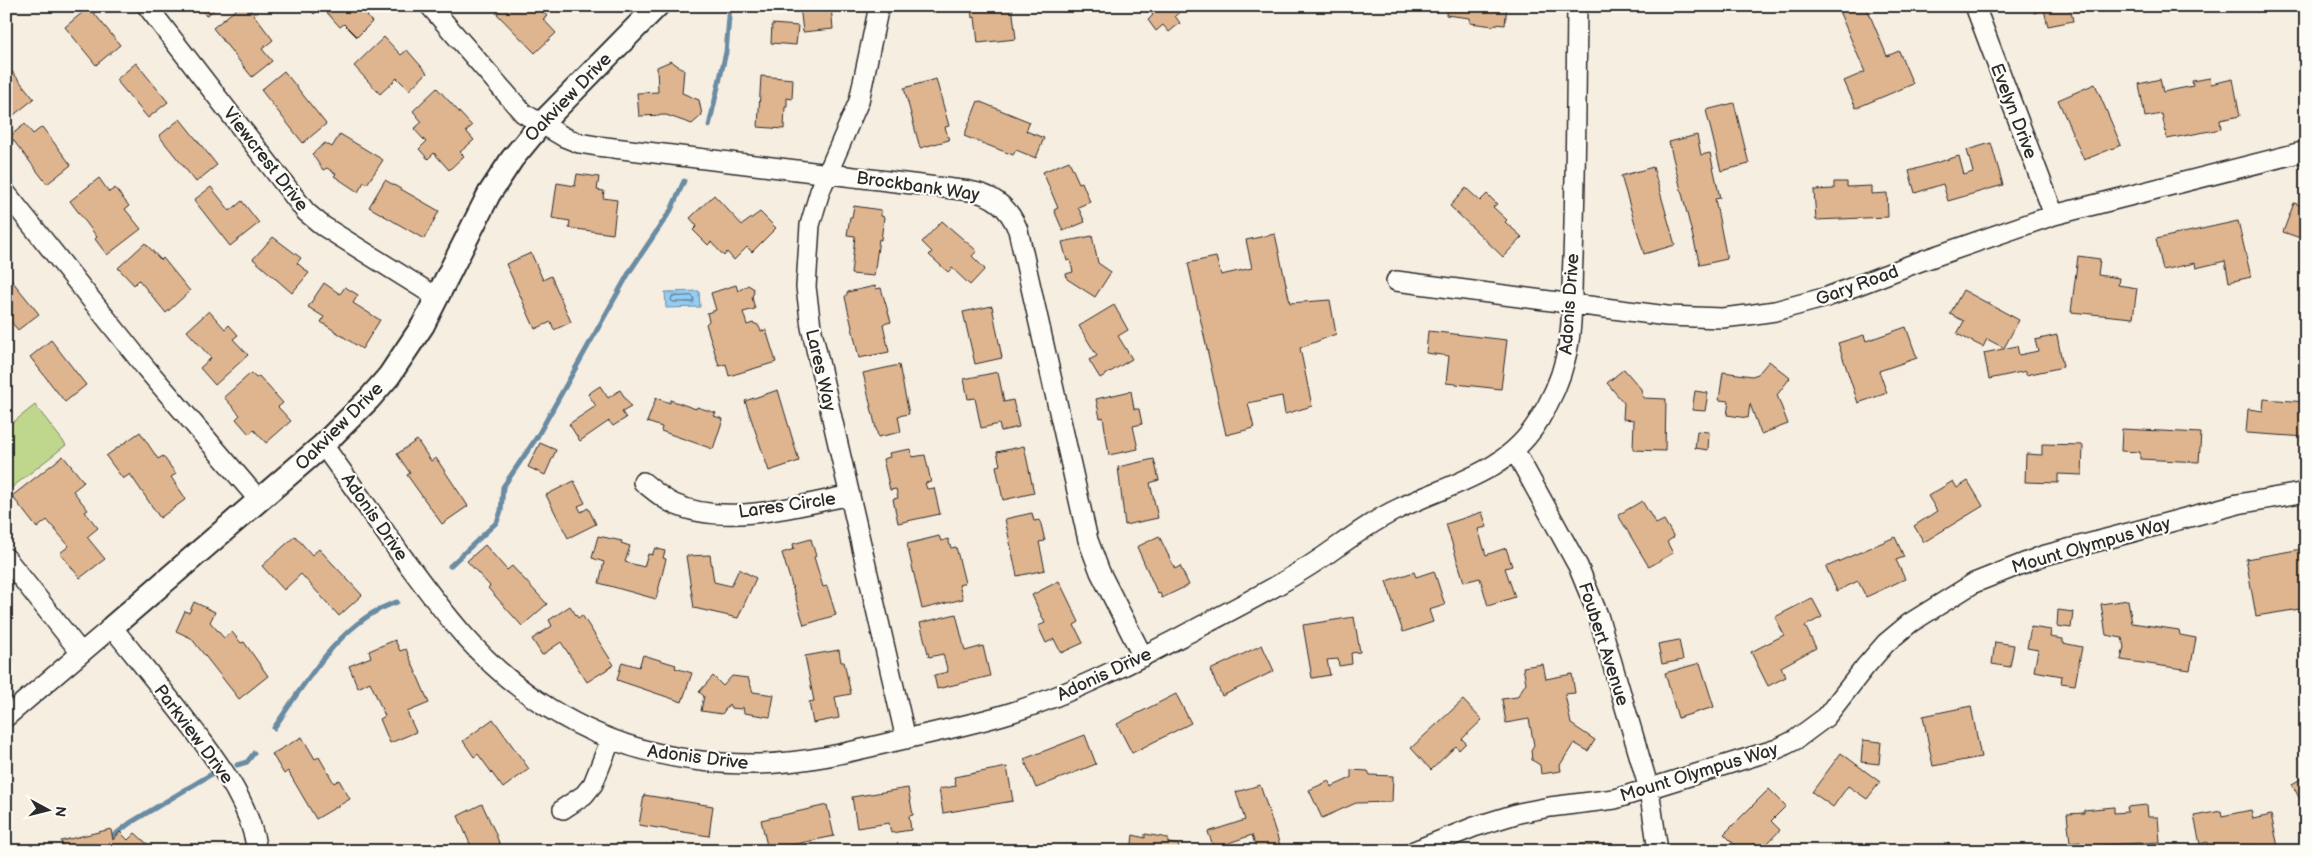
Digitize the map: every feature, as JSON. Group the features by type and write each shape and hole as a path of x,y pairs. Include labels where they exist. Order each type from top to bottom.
{"street":[{"name":"Viewcrest Drive","path":"147,6 306,212 323,226 438,298"},
{"name":"Brockbank Way","path":"430,6 523,113 564,137 588,144 978,192 999,202 1010,214 1020,238 1088,540 1100,572 1142,657"},
{"name":"Oakview Drive","path":"6,717 323,445 353,417 389,376 407,351 438,298 489,194 512,159 541,124 657,6"},
{"name":"Lares Way","path":"878,6 859,101 814,208 810,225 806,287 811,327 906,739"},
{"name":"Adonis Drive","path":"323,445 441,610 477,651 496,670 539,702 562,716 611,740 637,749 667,756 712,762 757,764 817,760 985,720 1040,703 1142,657 1283,582 1390,513 1466,480 1515,450 1539,420 1558,380 1570,339 1577,6"},
{"name":"Evelyn Drive","path":"1975,6 2054,215"},
{"name":"Gary Road","path":"1396,280 1605,309 1695,318 1722,318 1775,311 1827,297 1921,261 2054,215 2306,151"},
{"path":"6,192 145,367 259,500"},
{"name":"Foubert Avenue","path":"1515,450 1578,566 1598,615 1649,789 1658,851"},
{"name":"Lares Circle","path":"643,482 672,503 689,510 718,514 780,510 850,496"},
{"name":"Mount Olympus Way","path":"1414,851 1474,827 1520,813 1550,807 1615,799 1777,749 1795,740 1826,717 1886,643 1929,608 1974,583 2042,556 2238,504 2306,492"},
{"path":"6,558 81,653"},
{"name":"Parkview Drive","path":"112,627 184,716 238,793 250,819 257,851"},
{"path":"563,809 584,795 593,784 611,740"}],"green space":[{"path":"35,405 66,445 6,492 6,428"}],"water":[{"path":"699,291 700,307 666,308 665,292"}],"building":[{"path":"199,6 219,6 206,16"},
{"path":"240,6 247,6 273,40 262,49 272,61 252,77 213,28"},
{"path":"307,6 370,6 373,10 367,16 372,22 357,37 344,24 340,27 322,7 314,14"},
{"path":"499,6 538,6 547,16 543,19 556,33 535,53 496,13 501,8"},
{"path":"800,6 831,6 833,29 803,32"},
{"path":"971,6 1012,6 1016,39 978,43 975,17 972,18"},
{"path":"1157,6 1186,6 1175,16 1180,23 1169,32 1163,25 1156,31 1148,20 1153,15 1150,12"},
{"path":"1186,6 1195,6 1190,10"},
{"path":"1447,6 1507,6 1505,25 1495,24 1494,26 1470,23 1470,18 1446,15"},
{"path":"1849,6 1866,6 1887,56 1899,51 1913,84 1856,108 1844,81 1865,72 1839,11"},
{"path":"2033,6 2070,6 2073,21 2048,26 2044,10 2034,13"},
{"path":"2260,6 2272,6 2262,11"},
{"path":"89,7 120,45 96,65 65,27"},
{"path":"772,24 798,26 796,45 771,43"},
{"path":"384,37 401,55 407,50 427,73 409,90 397,78 380,94 354,66"},
{"path":"671,61 684,70 682,93 699,100 702,115 692,124 666,115 639,116 637,93 658,92 657,67"},
{"path":"136,63 168,102 148,118 116,80"},
{"path":"6,64 34,99 6,121"},
{"path":"284,71 326,124 303,143 261,90"},
{"path":"761,76 793,79 792,99 787,98 787,107 785,107 784,129 758,127"},
{"path":"2210,78 2211,84 2233,79 2240,116 2220,120 2221,129 2167,139 2162,114 2145,117 2139,84 2160,79 2163,92 2193,86 2192,81"},
{"path":"936,79 949,126 945,127 949,140 920,148 904,88"},
{"path":"2095,84 2121,145 2084,160 2058,100"},
{"path":"437,88 472,126 466,131 474,140 460,152 464,156 449,170 434,153 428,159 419,149 426,142 414,129 422,122 413,111"},
{"path":"978,101 1030,122 1026,131 1044,138 1036,158 1016,150 1013,155 964,136"},
{"path":"1734,103 1749,164 1721,171 1706,110"},
{"path":"180,119 217,165 196,182 159,136"},
{"path":"25,124 33,134 42,127 71,165 47,184 10,136"},
{"path":"340,134 383,160 367,184 364,182 358,192 334,176 336,174 327,168 323,170 312,154 325,143 332,147"},
{"path":"1697,135 1701,155 1710,153 1720,198 1715,199 1727,259 1700,265 1669,142"},
{"path":"1991,143 2003,185 1948,201 1943,184 1915,193 1909,171 1959,156 1964,175 1973,172 1967,150"},
{"path":"1069,161 1079,183 1082,182 1090,202 1078,207 1085,222 1063,231 1054,210 1058,208 1043,172"},
{"path":"1653,167 1675,245 1644,254 1621,176"},
{"path":"577,174 599,177 597,190 604,191 603,198 617,200 613,234 569,228 570,221 552,218 557,183 575,186"},
{"path":"99,178 109,192 115,188 129,206 125,209 141,229 107,255 95,239 97,237 70,201"},
{"path":"385,180 439,211 424,239 369,207"},
{"path":"1834,182 1847,182 1847,187 1872,186 1872,194 1887,193 1888,217 1816,220 1814,190 1834,189"},
{"path":"211,187 230,211 242,201 259,223 230,246 194,200"},
{"path":"1466,188 1480,201 1487,194 1497,204 1493,207 1507,220 1505,222 1522,237 1503,257 1450,206"},
{"path":"714,195 742,225 760,212 776,228 752,252 747,247 734,260 727,252 724,256 711,242 708,245 693,230 697,226 690,218"},
{"path":"2294,203 2306,207 2306,240 2283,232"},
{"path":"854,206 881,210 881,216 884,217 874,276 851,274 855,236 847,235"},
{"path":"942,221 977,251 972,256 985,269 970,285 952,268 948,272 929,255 932,252 922,242"},
{"path":"2238,221 2251,277 2229,282 2225,261 2196,268 2195,263 2163,270 2156,239"},
{"path":"1275,234 1290,303 1330,300 1336,334 1300,348 1312,406 1285,414 1282,396 1248,403 1254,428 1226,435 1188,263 1216,257 1221,275 1252,268 1246,240"},
{"path":"1092,236 1098,263 1111,272 1095,297 1067,279 1066,274 1073,272 1070,260 1067,261 1062,242"},
{"path":"273,237 301,258 297,263 309,273 292,293 253,259"},
{"path":"145,243 161,260 163,258 190,291 166,313 139,280 134,285 118,268"},
{"path":"531,253 543,280 551,276 571,322 554,330 551,322 535,329 506,264"},
{"path":"2078,256 2100,259 2098,275 2119,278 2118,285 2137,288 2133,318 2071,312"},
{"path":"8,276 39,314 18,330 6,316"},
{"path":"324,283 340,294 345,287 358,295 353,303 380,320 362,349 321,322 324,317 308,307"},
{"path":"736,285 738,291 748,285 753,288 752,297 755,309 743,312 747,325 753,323 758,325 761,331 766,330 776,362 729,376 726,364 719,366 706,324 709,321 707,313 716,310 711,293"},
{"path":"875,286 876,289 881,288 891,322 883,324 889,352 859,358 845,297 848,292"},
{"path":"1963,290 2019,320 2004,348 1987,339 1983,347 1957,334 1964,321 1950,314"},
{"path":"1114,305 1128,330 1118,336 1132,359 1100,378 1089,360 1097,356 1079,326"},
{"path":"992,306 1002,358 975,364 963,312"},
{"path":"209,311 225,329 229,325 238,335 233,339 248,355 215,385 200,368 211,358 187,331"},
{"path":"1906,327 1917,358 1879,371 1887,393 1858,403 1838,343 1864,335 1866,341"},
{"path":"1428,331 1507,340 1501,389 1446,383 1449,356 1426,353"},
{"path":"2057,335 2063,367 2026,375 2026,371 1989,379 1984,353 2017,346 2019,355 2038,351 2035,340"},
{"path":"51,340 86,385 65,402 30,357"},
{"path":"1769,361 1790,378 1777,395 1788,424 1761,434 1750,404 1748,418 1727,415 1729,401 1719,400 1723,372 1752,376 1758,374"},
{"path":"899,365 909,414 898,416 901,432 878,437 863,373"},
{"path":"1624,369 1641,389 1643,398 1666,399 1665,451 1633,450 1634,420 1623,419 1624,403 1607,383"},
{"path":"998,372 1004,402 1013,400 1019,427 1001,431 999,424 981,428 975,398 968,399 964,379"},
{"path":"251,373 256,378 259,376 283,403 278,407 291,421 266,443 254,430 249,434 236,419 240,415 224,397"},
{"path":"600,386 608,398 620,390 631,407 622,412 626,418 613,426 609,421 580,441 569,424 596,406 588,394"},
{"path":"778,390 799,461 769,471 745,401"},
{"path":"1131,391 1134,409 1139,409 1142,424 1133,426 1138,449 1109,455 1103,417 1100,418 1096,399"},
{"path":"1695,391 1708,393 1705,411 1692,410"},
{"path":"656,398 670,403 670,400 696,409 697,407 716,413 714,416 723,419 713,449 661,431 662,427 647,422"},
{"path":"2264,399 2306,402 2306,437 2246,433 2248,409 2263,411"},
{"path":"2122,429 2201,433 2199,462 2140,459 2140,452 2121,451"},
{"path":"1697,431 1709,432 1708,450 1695,448"},
{"path":"140,432 158,459 163,456 176,474 171,477 186,499 160,518 130,474 123,479 106,456"},
{"path":"417,440 431,461 436,458 468,506 442,524 407,475 410,473 397,454"},
{"path":"540,443 556,450 545,475 528,467"},
{"path":"2042,444 2083,445 2082,475 2058,474 2058,483 2025,482 2026,454 2042,455"},
{"path":"1024,446 1034,493 1003,500 996,466 1000,465 997,452"},
{"path":"911,449 912,457 925,455 931,482 925,483 927,489 934,488 940,514 898,523 893,499 898,498 896,489 890,490 883,459 890,457 889,453"},
{"path":"63,456 84,482 73,491 88,510 85,512 98,528 87,537 105,559 80,578 60,553 69,546 47,520 37,528 12,496"},
{"path":"1154,459 1159,480 1150,483 1158,518 1125,525 1118,467"},
{"path":"574,481 585,503 578,506 581,512 588,508 596,524 568,538 546,495"},
{"path":"1953,481 1957,488 1968,481 1983,506 1924,542 1914,526 1937,511 1928,496"},
{"path":"1642,501 1656,524 1664,520 1674,537 1667,542 1673,553 1649,567 1618,515"},
{"path":"1482,512 1487,527 1478,529 1486,555 1506,548 1512,566 1505,568 1515,597 1488,606 1480,578 1464,582 1446,524"},
{"path":"1032,513 1034,521 1040,520 1045,541 1039,542 1045,570 1017,576 1005,519"},
{"path":"295,536 312,555 319,549 362,595 339,616 301,574 284,590 262,566"},
{"path":"598,536 622,541 621,543 630,546 625,562 644,567 648,554 652,555 655,548 665,551 663,558 666,559 656,599 599,583 604,562 592,558"},
{"path":"939,536 941,541 948,539 951,548 956,547 965,583 959,585 963,599 922,609 907,544"},
{"path":"1159,536 1175,569 1180,566 1189,585 1162,598 1160,593 1158,594 1137,547"},
{"path":"1895,537 1904,557 1896,560 1905,579 1866,597 1858,581 1837,591 1826,567"},
{"path":"811,539 823,587 827,586 836,615 804,625 782,553 794,549 793,544"},
{"path":"485,545 507,570 512,566 547,604 522,626 467,561"},
{"path":"2302,549 2306,572 2306,608 2256,616 2246,559"},
{"path":"710,555 714,582 731,586 739,569 756,578 738,618 694,608 686,556"},
{"path":"1434,571 1445,605 1429,610 1433,622 1403,632 1386,581 1414,572 1416,577"},
{"path":"1059,581 1079,622 1074,625 1083,643 1061,653 1054,639 1046,643 1038,626 1045,623 1032,595"},
{"path":"1812,598 1822,617 1805,626 1816,648 1781,667 1786,677 1768,686 1751,652 1784,635 1775,617"},
{"path":"2128,600 2132,623 2179,630 2180,635 2196,638 2190,670 2121,660 2124,647 2122,638 2106,635 2101,604"},
{"path":"194,602 215,612 210,622 224,638 232,632 241,643 244,642 268,676 239,699 191,638 176,631 185,611 189,613"},
{"path":"570,606 578,618 582,615 614,665 587,682 561,642 542,655 532,639 552,626 549,620"},
{"path":"2058,610 2073,612 2071,628 2057,626"},
{"path":"956,614 965,651 983,646 990,676 937,689 934,675 948,672 943,654 929,657 920,623"},
{"path":"1354,617 1360,652 1351,653 1352,664 1339,666 1338,659 1327,660 1330,675 1312,678 1303,625"},
{"path":"2031,627 2051,630 2050,637 2063,639 2063,643 2082,647 2075,685 2061,683 2062,676 2034,671 2038,650 2027,648"},
{"path":"6,639 14,662 6,664"},
{"path":"395,640 400,651 406,649 429,703 407,712 416,732 390,743 380,719 385,716 370,682 358,688 349,666 371,657 369,651"},
{"path":"1679,640 1683,660 1662,664 1658,644"},
{"path":"1995,642 2014,645 2010,667 1992,664"},
{"path":"1262,645 1274,671 1222,696 1210,670"},
{"path":"839,650 841,662 844,662 851,694 835,697 839,718 813,723 809,702 814,701 805,656"},
{"path":"643,655 676,665 675,668 692,673 682,702 617,680 622,662 639,667"},
{"path":"1700,663 1714,707 1678,718 1665,673"},
{"path":"1543,664 1546,679 1572,674 1575,693 1565,694 1571,724 1595,740 1588,751 1574,743 1560,765 1561,771 1541,774 1540,765 1532,760 1531,750 1534,745 1529,719 1506,723 1502,699 1517,697 1526,683 1523,667"},
{"path":"713,676 723,686 732,676 748,678 753,692 774,695 770,717 744,713 743,707 741,709 731,708 729,704 722,714 701,711 704,696 699,692"},
{"path":"1176,694 1191,723 1132,753 1117,724"},
{"path":"1463,700 1482,720 1462,739 1466,743 1459,750 1456,746 1431,770 1411,748"},
{"path":"1971,706 1981,757 1933,766 1923,716"},
{"path":"493,719 529,769 503,788 478,754 474,757 463,741"},
{"path":"1085,735 1096,764 1036,788 1024,759"},
{"path":"302,737 315,759 319,757 334,783 339,780 350,799 316,819 288,771 284,774 272,754"},
{"path":"1863,740 1881,742 1879,764 1861,762"},
{"path":"1841,753 1880,782 1867,799 1848,786 1833,807 1812,792"},
{"path":"1007,767 1013,801 943,813 939,789 956,786 954,777"},
{"path":"1351,770 1368,771 1370,775 1393,776 1392,802 1356,803 1322,818 1309,790 1329,781 1331,787 1351,778"},
{"path":"2306,776 2306,811 2292,784"},
{"path":"1260,785 1280,845 1257,851 1252,835 1214,848 1208,832 1245,820 1236,792"},
{"path":"908,788 913,815 909,816 911,830 891,833 889,823 857,828 852,797"},
{"path":"1769,789 1786,806 1771,821 1780,830 1764,847 1767,851 1741,851 1724,834"},
{"path":"644,795 713,806 709,836 639,825"},
{"path":"482,804 502,851 473,851 458,816"},
{"path":"827,805 834,836 768,850 761,820"},
{"path":"2147,805 2148,817 2158,817 2160,842 2104,845 2104,851 2081,851 2080,842 2070,843 2067,814 2084,813 2084,810 2114,807 2114,813 2128,812 2127,807"},
{"path":"2251,810 2253,819 2271,815 2279,851 2254,851 2253,845 2227,851 2209,851 2207,842 2200,844 2194,816 2221,811 2222,816"},
{"path":"111,829 113,840 120,832 128,840 135,833 153,849 151,851 63,851 61,841"},
{"path":"1145,834 1168,838 1168,843 1179,845 1178,851 1131,851 1133,835 1145,838"},
{"path":"1560,845 1592,845 1592,851 1560,851"}],"waterway":[{"path":"709,126 726,52 730,6"},
{"path":"450,566 497,522 501,511 503,487 537,437 630,271 671,210 684,181"},
{"path":"274,728 326,654 342,637 377,610 397,602"},
{"path":"237,765 247,762 254,753"},
{"path":"108,840 130,823 210,775"}]}
